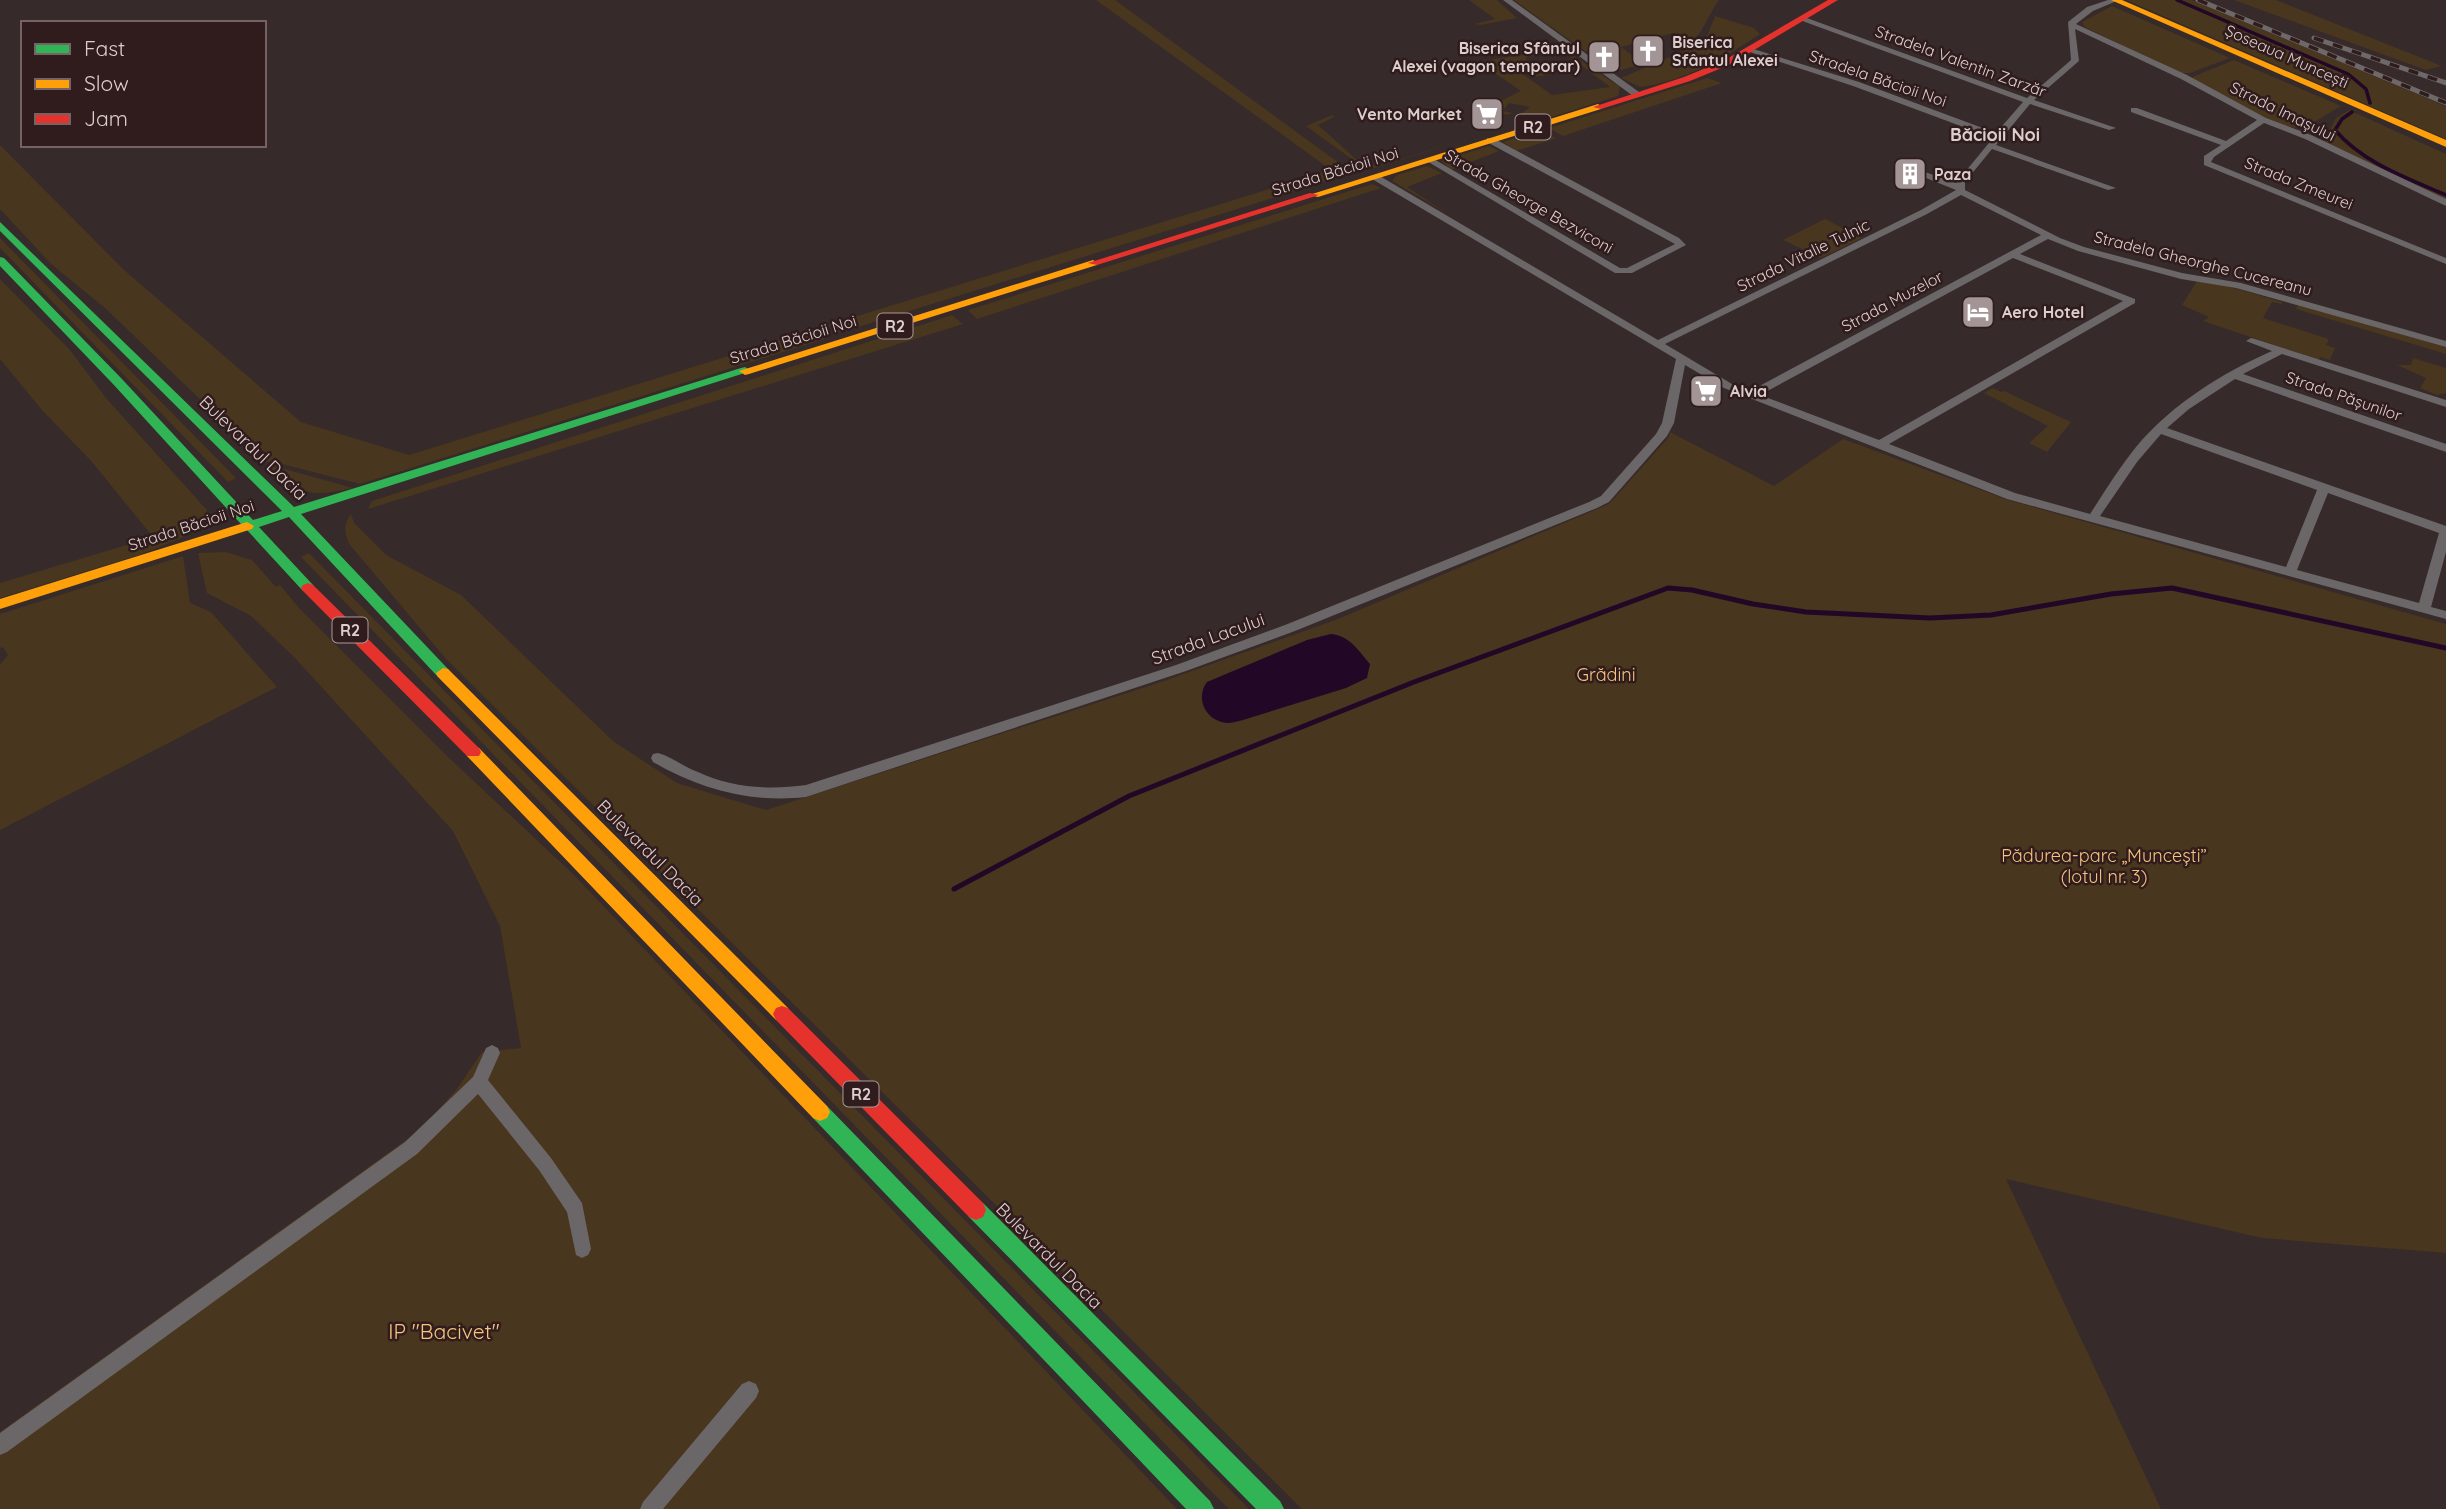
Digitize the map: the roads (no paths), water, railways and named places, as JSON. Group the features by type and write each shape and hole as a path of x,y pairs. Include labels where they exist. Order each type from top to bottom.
{"main road":[{"name":"Strada Băcioii Noi","path":"0,604 1705,72 1834,0"},
{"name":"Șoseaua Muncești","path":"2115,0 2446,144"},
{"name":"Bulevardul Dacia","path":"0,225 231,455 292,512 434,664 1272,1509"},
{"path":"0,260 117,381 247,526"},
{"name":"R2","path":"247,526 499,778 1202,1509"}],"street":[{"path":"1507,0 1636,94"},
{"path":"1960,189 1960,181 1996,136 2028,101 2075,61 2071,24 2090,9 2115,0"},
{"name":"Stradela Valentin Zarzăr","path":"1801,19 2028,101 2112,128"},
{"name":"Strada Imașului","path":"2071,24 2184,77 2263,120 2308,137 2446,203"},
{"name":"Stradela Băcioii Noi","path":"1750,49 1856,84 1996,136"},
{"path":"2134,110 2227,144"},
{"name":"Strada Zmeurei","path":"2263,120 2207,158 2207,163 2446,261"},
{"name":"Strada Gheorge Bezviconi","path":"1429,160 1618,271 1629,271 1681,246 1676,240 1490,140"},
{"path":"1989,145 2111,188"},
{"name":"Stradela Gheorghe Cucereanu","path":"1905,168 1960,189 2048,236 2141,266 2237,285 2446,344"},
{"path":"1375,177 1728,386 2011,496 2446,615"},
{"name":"Strada Vitalie Tulnic","path":"1658,344 1924,212 1960,189"},
{"name":"Strada Muzelor","path":"1751,395 2048,236"},
{"path":"1879,445 2131,301 2014,255"},
{"path":"2098,288 2116,310"},
{"name":"Strada Pășunilor","path":"2251,341 2446,404"},
{"name":"Strada Pășunilor","path":"2093,518 2141,449 2160,430 2232,374 2281,351"},
{"name":"Strada Lacului","path":"658,758 679,772 715,785 753,794 776,796 806,791 1171,671 1332,613 1605,499 1661,436 1668,423 1681,359"},
{"name":"Strada Pășunilor","path":"2232,374 2446,448"},
{"path":"2160,430 2446,531 2424,610"},
{"path":"2290,572 2324,488"},
{"path":"0,1446 411,1147 479,1082 492,1053"},
{"path":"479,1082 545,1164 576,1209 582,1249"},
{"path":"650,1509 749,1391"}],"waterway":[{"path":"2177,0 2348,74 2366,89 2370,103"},
{"path":"2352,112 2342,119 2335,130 2346,142 2372,161 2446,195"},
{"path":"954,889 1129,796 1414,682 1668,588 1692,590 1753,604 1806,612 1930,618 1991,615 2111,594 2172,588 2446,648"}],"railway":[{"path":"2198,0 2446,103"},
{"path":"2314,38 2446,83"}],"place":[{"name":"Biserica Sfântul Alexei","path":"1648,51"},
{"name":"Biserica Sfântul Alexei (vagon temporar)","path":"1604,57"},
{"name":"Vento Market","path":"1487,114"},
{"name":"Paza","path":"1910,174"},
{"name":"Aero Hotel","path":"1978,312"},
{"name":"Alvia","path":"1706,391"}],"district":[{"name":"Băcioii Noi","path":"1995,135"}],"park label":[{"name":"Grădini","path":"1606,675"},
{"name":"Pădurea-parc „Muncești” (lotul nr. 3)","path":"2104,866"},
{"name":"IP \"Bacivet\"","path":"444,1332"}]}
